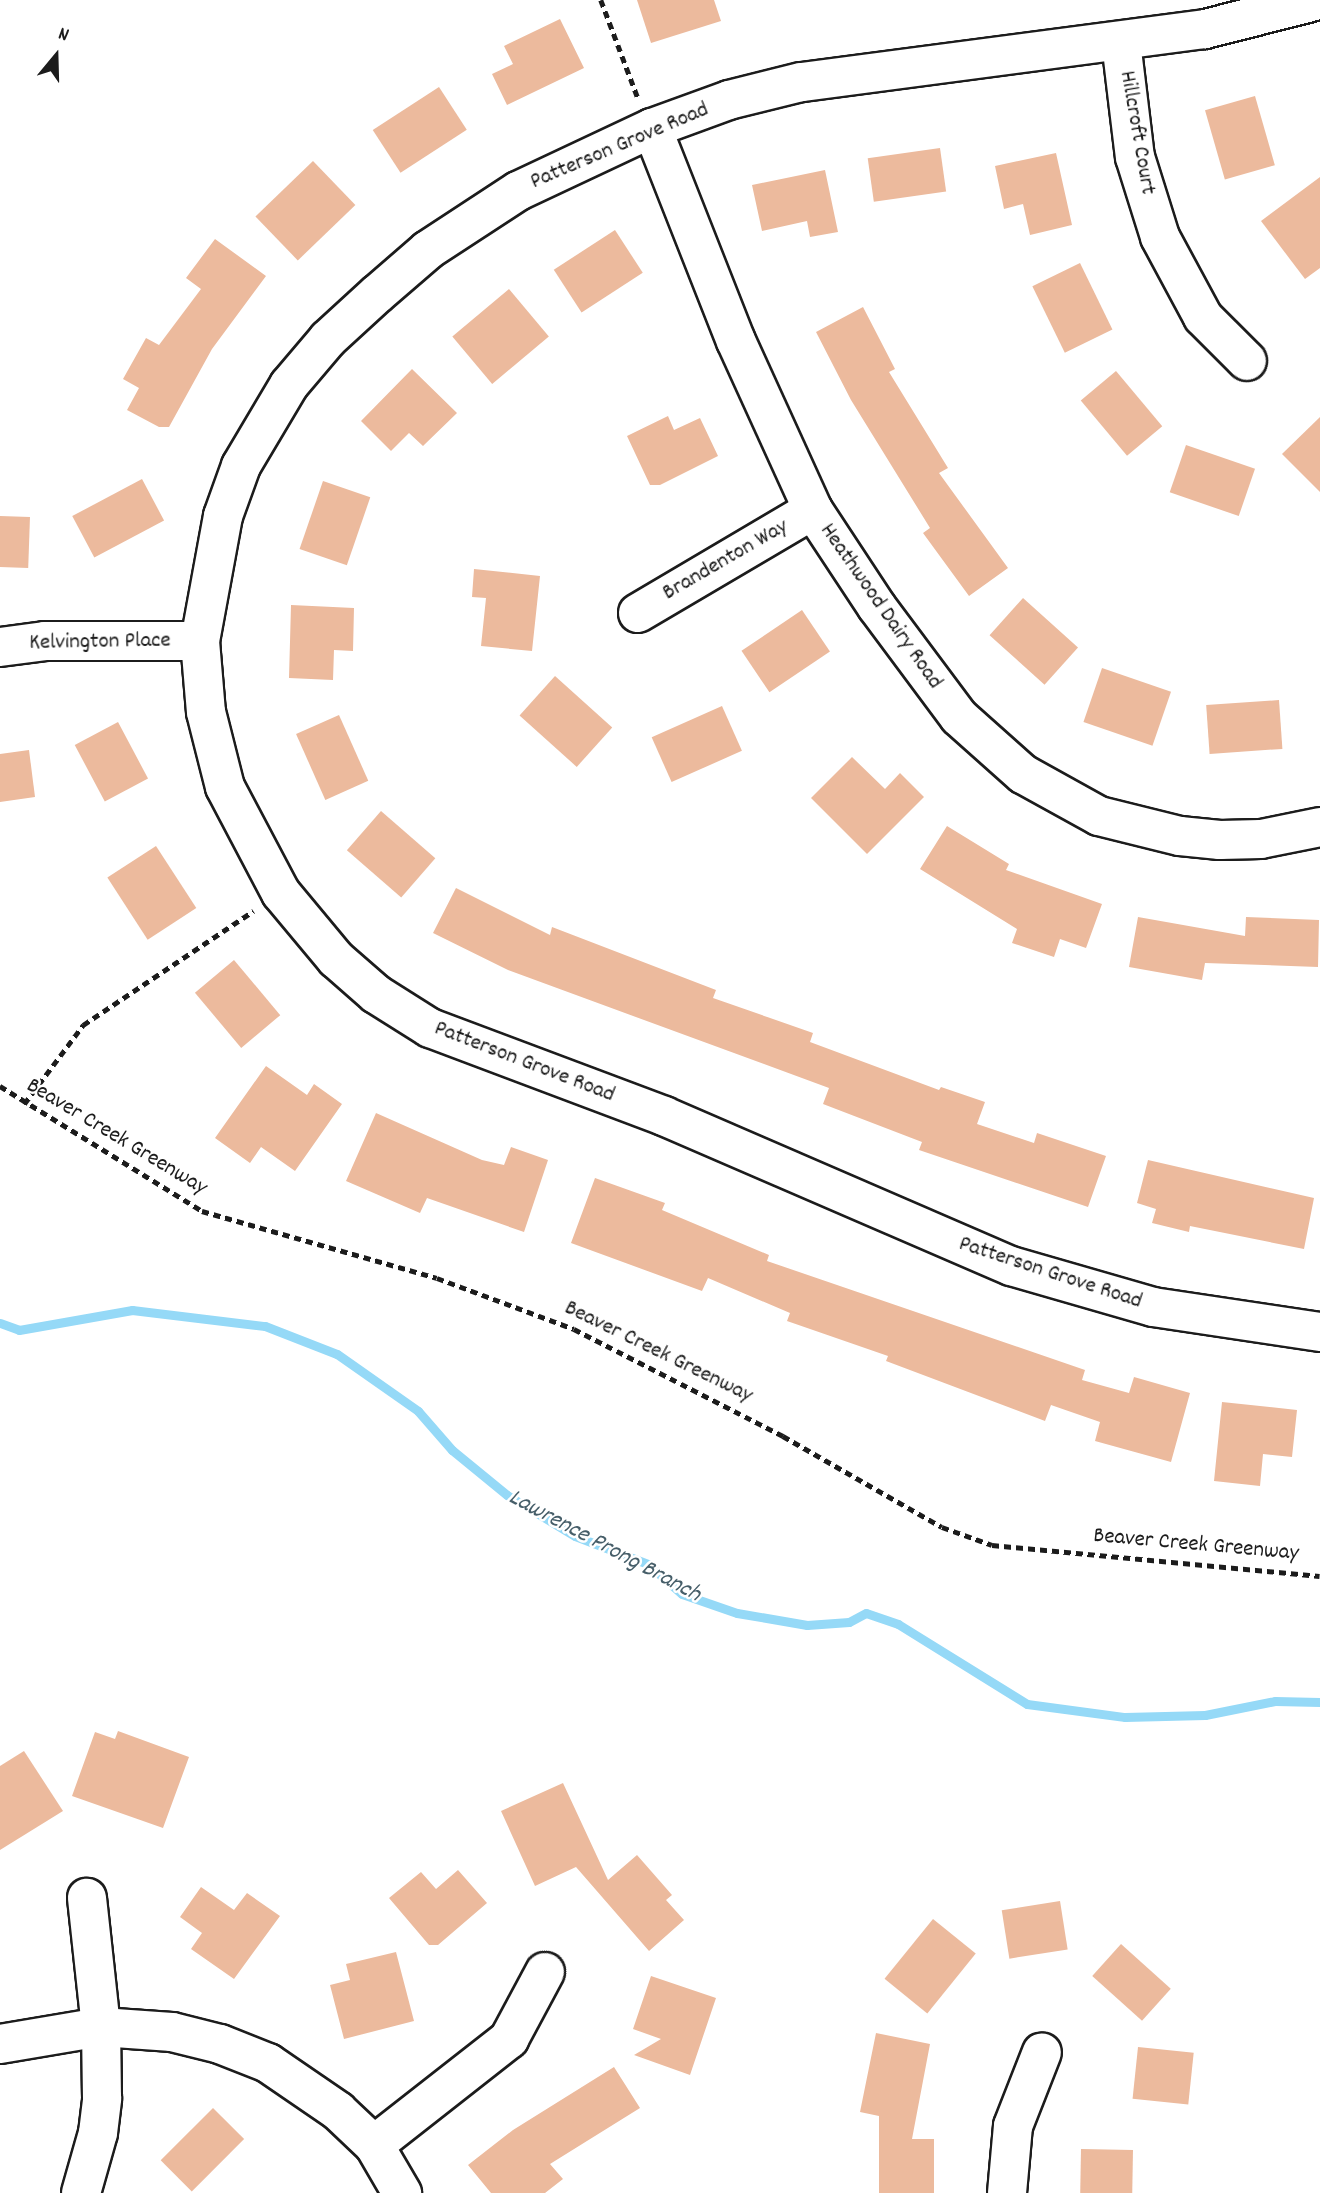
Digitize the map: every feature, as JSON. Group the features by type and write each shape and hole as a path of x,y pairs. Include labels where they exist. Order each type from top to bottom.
{"street":[{"name":"Patterson Grove Road","path":"1319,0 1205,29 814,80 648,120 565,166 472,220 428,250 328,339 289,385 241,466 210,572 200,641 206,712 225,787 274,882 302,922 336,959 376,994 430,1028 663,1116 1011,1266 1153,1307 1320,1332"},
{"name":"Hillcroft Court","path":"1121,42 1135,157 1160,237 1203,317 1247,361"},
{"name":"Heathwood Dairy Road","path":"648,120 736,341 813,510 937,690 987,746 1023,774 1099,816 1180,836 1261,839 1320,827"},
{"name":"Brandenton Way","path":"638,613 813,510"},
{"name":"Kelvington Place","path":"0,647 46,641 200,641"},
{"path":"81,2193 98,2133 101,2027 87,1898"},
{"path":"374,2146 509,2039 545,1972"},
{"path":"0,2044 101,2027 172,2032 220,2044 268,2063 308,2087 374,2146 402,2193"},
{"path":"1007,2193 1013,2126 1042,2052"}],"path":[{"path":"601,0 648,120"},
{"path":"24,1104 83,1025 258,908"},
{"name":"Beaver Creek Greenway","path":"0,1086 24,1104 202,1211 437,1278 574,1329 783,1436 942,1527 992,1545 1320,1576"}],"building":[{"path":"637,0 714,0 721,21 651,43"},
{"path":"560,19 584,68 507,105 492,74 513,64 504,46"},
{"path":"439,87 467,130 401,173 373,130"},
{"path":"1255,96 1275,165 1225,180 1205,110"},
{"path":"940,148 946,192 874,202 868,158"},
{"path":"1056,153 1072,225 1030,235 1023,204 1004,209 995,166"},
{"path":"313,161 355,205 298,260 255,217"},
{"path":"825,170 838,232 810,237 807,221 762,231 752,185"},
{"path":"1320,177 1320,268 1305,279 1261,221"},
{"path":"615,230 643,273 582,313 554,270"},
{"path":"215,239 266,276 212,349 169,427 159,427 127,410 139,388 123,379 146,338 159,345 201,289 186,278"},
{"path":"1080,263 1112,330 1065,353 1032,286"},
{"path":"509,289 549,336 492,384 452,337"},
{"path":"863,307 895,369 889,372 948,468 939,473 1008,568 969,596 923,533 930,528 851,400 816,332"},
{"path":"412,369 457,413 423,446 409,433 391,451 361,421"},
{"path":"1116,371 1162,426 1127,456 1081,401"},
{"path":"668,416 674,430 700,418 718,456 660,485 650,485 627,436"},
{"path":"1320,417 1320,492 1282,454"},
{"path":"1186,445 1255,469 1239,516 1170,492"},
{"path":"142,479 164,520 94,558 72,516"},
{"path":"323,481 370,497 347,565 300,549"},
{"path":"0,516 30,517 28,568 0,567"},
{"path":"474,569 540,576 532,651 481,646 486,598 472,597"},
{"path":"1023,598 1078,648 1045,685 990,635"},
{"path":"291,605 354,608 353,651 334,650 333,680 289,678"},
{"path":"802,610 830,651 769,692 741,651"},
{"path":"1102,668 1171,692 1152,746 1083,722"},
{"path":"555,676 612,728 577,767 520,715"},
{"path":"1279,700 1282,749 1210,754 1206,705"},
{"path":"722,706 742,751 672,782 652,737"},
{"path":"339,715 368,781 325,800 296,734"},
{"path":"118,722 148,779 105,802 75,745"},
{"path":"29,750 35,797 0,802 0,754"},
{"path":"852,757 885,789 900,773 924,797 867,854 811,798"},
{"path":"381,811 435,858 401,897 347,850"},
{"path":"947,826 1009,864 1006,870 1102,904 1086,948 1060,939 1054,957 1012,943 1017,929 920,869"},
{"path":"156,846 196,908 148,940 107,878"},
{"path":"456,888 550,935 552,927 716,990 713,998 813,1033 810,1042 939,1090 941,1087 985,1102 977,1124 1034,1143 1037,1133 1106,1156 1088,1207 919,1150 922,1142 823,1104 829,1088 508,970 433,933"},
{"path":"1138,917 1245,936 1246,917 1319,920 1318,967 1205,963 1202,980 1129,967"},
{"path":"234,960 280,1015 241,1048 195,993"},
{"path":"266,1066 307,1095 314,1084 342,1104 295,1171 261,1147 250,1163 215,1138"},
{"path":"376,1113 482,1160 504,1165 511,1147 548,1160 524,1232 427,1198 420,1213 346,1181"},
{"path":"1148,1160 1314,1198 1304,1249 1190,1226 1189,1232 1152,1223 1156,1209 1137,1203"},
{"path":"595,1178 665,1203 662,1210 769,1255 767,1261 1085,1370 1082,1380 1129,1393 1134,1377 1190,1393 1171,1462 1095,1441 1100,1422 1051,1405 1045,1421 886,1361 888,1356 787,1321 790,1313 708,1278 702,1291 571,1243"},
{"path":"1222,1402 1297,1410 1292,1457 1263,1454 1260,1486 1214,1481"},
{"path":"118,1731 189,1757 163,1828 72,1796 95,1732 115,1739"},
{"path":"24,1751 63,1811 0,1850 0,1766"},
{"path":"563,1783 608,1880 637,1855 672,1895 666,1900 684,1920 649,1951 576,1867 535,1886 501,1811"},
{"path":"458,1870 487,1903 438,1945 429,1945 389,1898 421,1872 436,1889"},
{"path":"201,1887 234,1910 247,1893 280,1916 234,1979 191,1949 202,1933 180,1917"},
{"path":"1060,1901 1068,1949 1009,1959 1002,1910"},
{"path":"933,1919 976,1954 927,2013 885,1979"},
{"path":"1121,1944 1171,1989 1142,2021 1092,1976"},
{"path":"396,1952 414,2021 344,2039 330,1985 350,1980 346,1964"},
{"path":"651,1976 716,1998 690,2075 634,2055 661,2039 633,2029"},
{"path":"876,2033 930,2044 912,2139 934,2139 934,2193 879,2193 879,2116 860,2112"},
{"path":"1138,2047 1194,2053 1188,2105 1133,2099"},
{"path":"614,2067 640,2108 550,2164 563,2179 545,2193 491,2193 468,2165 513,2130"},
{"path":"213,2108 244,2139 192,2191 161,2160"},
{"path":"1081,2149 1133,2150 1132,2193 1080,2193"}],"waterway":[{"name":"Lawrence Prong Branch","path":"0,1323 19,1330 132,1310 265,1326 337,1354 418,1411 452,1450 507,1495 575,1536 648,1564 682,1594 737,1613 807,1625 849,1622 866,1613 898,1624 1027,1704 1125,1717 1205,1715 1275,1701 1320,1702"}]}
